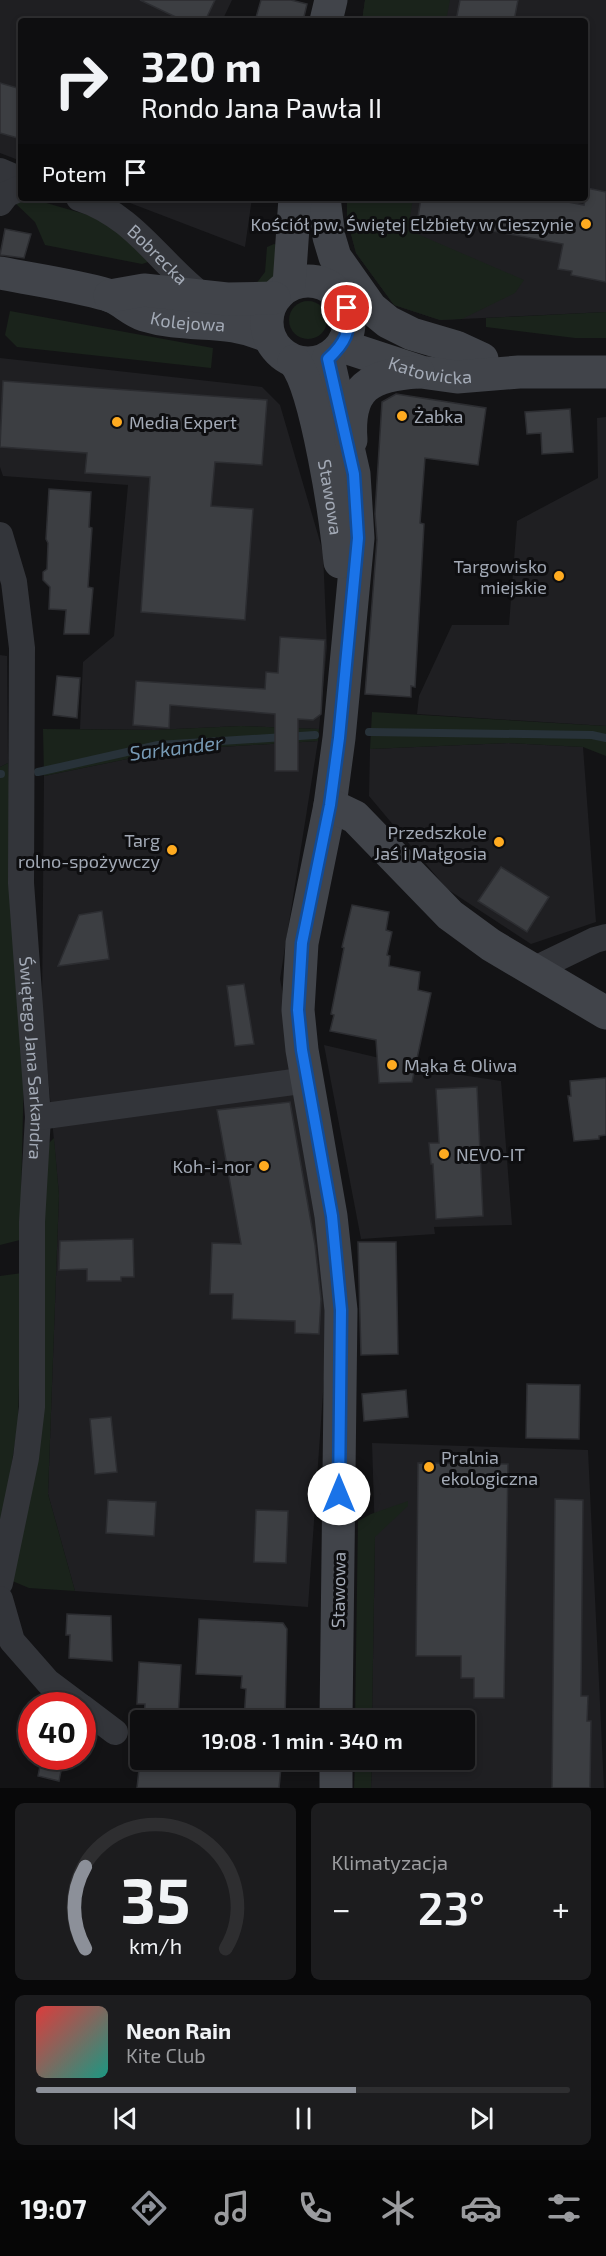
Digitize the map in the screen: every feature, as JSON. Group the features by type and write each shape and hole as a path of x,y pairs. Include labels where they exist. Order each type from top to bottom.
{"street":[{"path":"327,18 331,0"},
{"path":"0,171 18,179"},
{"path":"0,203 7,194 18,189"},
{"name":"Bobrecka","path":"87,201 125,221 185,283 198,311"},
{"path":"293,288 295,201"},
{"path":"293,288 330,287 340,296 347,308 340,342 317,363 294,361 283,356 269,337 267,317 293,288 318,201"},
{"path":"324,201 329,237 335,257 371,308 388,322 412,334 456,347 482,359"},
{"name":"Kolejowa","path":"0,273 110,296 143,315 198,311 260,300 293,288"},
{"path":"198,311 266,359 288,382 299,403 315,423"},
{"name":"Kolejowa","path":"198,311 223,322 252,328 269,337"},
{"name":"Katowicka","path":"340,342 430,350 482,359 519,372"},
{"name":"Katowicka","path":"340,342 421,372 457,377 519,372 606,372"},
{"name":"Stawowa","path":"336,1710 341,1310 332,1216 298,1010 302,943 330,805 339,738 346,638 358,538 354,474 340,342"},
{"name":"Stawowa","path":"294,361 305,381 338,538 346,638"},
{"path":"354,474 352,410 366,384 391,374 421,372"},
{"name":"Świętego Jana Sarkandra","path":"0,535 14,582 22,648 21,883 38,1117 32,1222 32,1407 26,1458 0,1583"},
{"path":"330,805 355,817 450,915 491,945 606,1013"},
{"path":"535,969 606,937"},
{"path":"38,1117 308,1080"},
{"path":"0,1599 12,1641 48,1682 62,1692"},
{"path":"96,1717 115,1732"},
{"path":"336,1770 336,1788"}],"shaded area":[{"path":"0,0 232,0 223,18 18,18 18,160 0,153"},
{"path":"365,0 606,0 606,312 440,320 394,305 356,253 347,219 347,201 588,201 588,18 362,18"},
{"path":"365,0 450,0 447,18 362,18"},
{"path":"13,201 39,201 95,217 118,232 148,262 142,264 45,245 35,222"},
{"path":"125,201 252,201 245,247"},
{"path":"347,201 413,201 408,230 524,280 515,293 462,319 440,320 394,305 356,253 347,219"},
{"path":"274,244 285,246 280,269 268,282 252,289 265,272 267,247"},
{"path":"308,301 322,306 327,320 322,334 308,339 294,334 289,320 294,306"},
{"path":"10,311 213,348 211,368 17,347 5,335"},
{"path":"606,312 606,338 575,338 486,327 486,318"},
{"path":"0,358 262,387 280,405 323,552 327,647 319,729 241,726 155,730 80,729 83,662 114,636 128,485 3,476 0,467"},
{"name":"Targowisko miejskie","path":"606,417 606,726 417,714 419,696 452,625 509,625 517,521 598,478 597,418"},
{"path":"0,655 7,656 8,763 0,767"},
{"path":"372,712 606,726 606,756 583,747 508,743 370,749"},
{"path":"241,726 319,729 318,741 171,750 44,776 43,729 155,730"},
{"path":"318,741 280,979 302,1095 330,1293 308,1607 75,1591 48,1494 59,1195 42,1011 44,776 171,750"},
{"name":"Przedszkole Jaś i Małgosia","path":"508,743 583,747 596,922 531,944 447,889 369,796 370,749"},
{"path":"8,763 24,1070 20,1240 0,1245 0,767"},
{"path":"324,1045 435,1071 501,1081 512,1225 434,1227 435,1234 361,1239"},
{"path":"54,1138 59,1195 48,1494 75,1591 29,1588 10,1580 45,1147"},
{"path":"22,1273 18,1423 0,1539 0,1276"},
{"path":"372,1443 588,1450 604,1788 371,1788 372,1770 475,1770 475,1710 372,1710 375,1537"},
{"path":"408,1501 408,1506 375,1537 372,1710 355,1710 358,1521"},
{"path":"355,1770 372,1770 371,1788 354,1788"}],"building":[{"path":"140,0 215,0 206,18 178,18"},
{"path":"261,0 291,0 307,4 304,18 256,18"},
{"path":"460,0 518,0 515,18 457,18"},
{"path":"0,83 18,88 18,138 0,133"},
{"path":"588,188 606,192 606,282 571,275 572,271 558,269 563,244 418,217 421,201 563,201 584,205 585,201 588,201"},
{"path":"5,229 31,234 24,258 0,255"},
{"path":"3,381 267,400 262,465 215,462 211,506 253,509 245,620 141,612 150,477 85,473 87,453 0,447"},
{"path":"396,394 486,408 478,465 425,458 420,523 424,524 415,687 411,686 411,697 365,694 377,540 375,514 382,402"},
{"path":"570,409 573,452 542,454 541,433 527,434 525,412"},
{"path":"49,489 91,492 89,527 92,528 88,587 93,588 89,634 64,634 66,610 49,609 50,587 43,580 43,572 47,569"},
{"path":"280,637 325,640 321,714 313,720 298,719 298,771 275,771 275,714 170,705 169,728 133,725 136,681 265,689 266,672 278,673"},
{"path":"57,676 80,678 77,718 53,715"},
{"path":"501,867 549,897 527,932 478,901"},
{"path":"352,905 389,912 386,930 392,932 387,955 390,956 389,966 420,972 418,990 431,993 412,1082 379,1083 376,1040 330,1031 334,1015 331,1014 344,948 342,947"},
{"path":"102,911 109,959 58,966 79,915"},
{"path":"244,984 254,1044 235,1046 227,986"},
{"path":"606,1078 606,1135 599,1136 599,1139 574,1141 568,1096 571,1096 570,1081"},
{"path":"477,1087 483,1216 436,1219 433,1164 431,1164 429,1143 439,1143 436,1089"},
{"path":"290,1102 315,1245 321,1299 319,1334 295,1333 295,1321 232,1319 233,1294 210,1294 212,1243 241,1244 217,1110"},
{"path":"133,1239 134,1277 121,1277 121,1281 87,1281 87,1269 59,1270 60,1241"},
{"path":"358,1242 396,1242 398,1354 361,1355"},
{"path":"527,1384 580,1385 579,1439 526,1438"},
{"path":"406,1390 408,1417 364,1421 362,1394"},
{"path":"111,1417 117,1472 95,1474 90,1419"},
{"path":"418,1463 508,1464 504,1698 474,1698 474,1678 461,1678 461,1656 416,1656"},
{"path":"555,1499 583,1500 581,1696 588,1696 587,1721 591,1721 590,1788 552,1788"},
{"path":"108,1500 156,1502 154,1536 106,1533"},
{"path":"256,1510 288,1511 286,1563 254,1562"},
{"path":"67,1614 111,1616 112,1661 69,1658 70,1635 66,1635"},
{"path":"199,1619 283,1623 287,1629 285,1710 245,1710 246,1689 241,1688 242,1676 196,1674"},
{"path":"139,1662 181,1665 179,1710 145,1710 145,1704 137,1704"},
{"path":"39,1770 61,1770 59,1781 38,1776"},
{"path":"139,1770 281,1770 279,1788 137,1788"}],"waterway":[{"name":"Sarkander","path":"369,732 592,735 606,738"},
{"name":"Sarkander","path":"38,772 158,745 315,735"}],"place":[{"name":"Kościół pw. Świętej Elżbiety w Cieszynie","path":"586,224"},
{"name":"Żabka","path":"402,416"},
{"name":"Media Expert","path":"117,422"},
{"name":"Targowisko miejskie","path":"559,576"},
{"name":"Przedszkole Jaś i Małgosia","path":"499,842"},
{"name":"Targ rolno-spożywczy","path":"172,850"},
{"name":"Mąka & Oliwa","path":"392,1065"},
{"name":"NEVO-IT","path":"444,1154"},
{"name":"Koh-i-nor","path":"264,1166"},
{"name":"Pralnia ekologiczna","path":"429,1467"}],"route":[{"path":"339,1494 341,1310 332,1216 302,1050 298,1010 302,943 330,805 339,738 346,638 355,585 358,538 354,474 328,359 342,346 348,335 350,322 347,308"}]}
